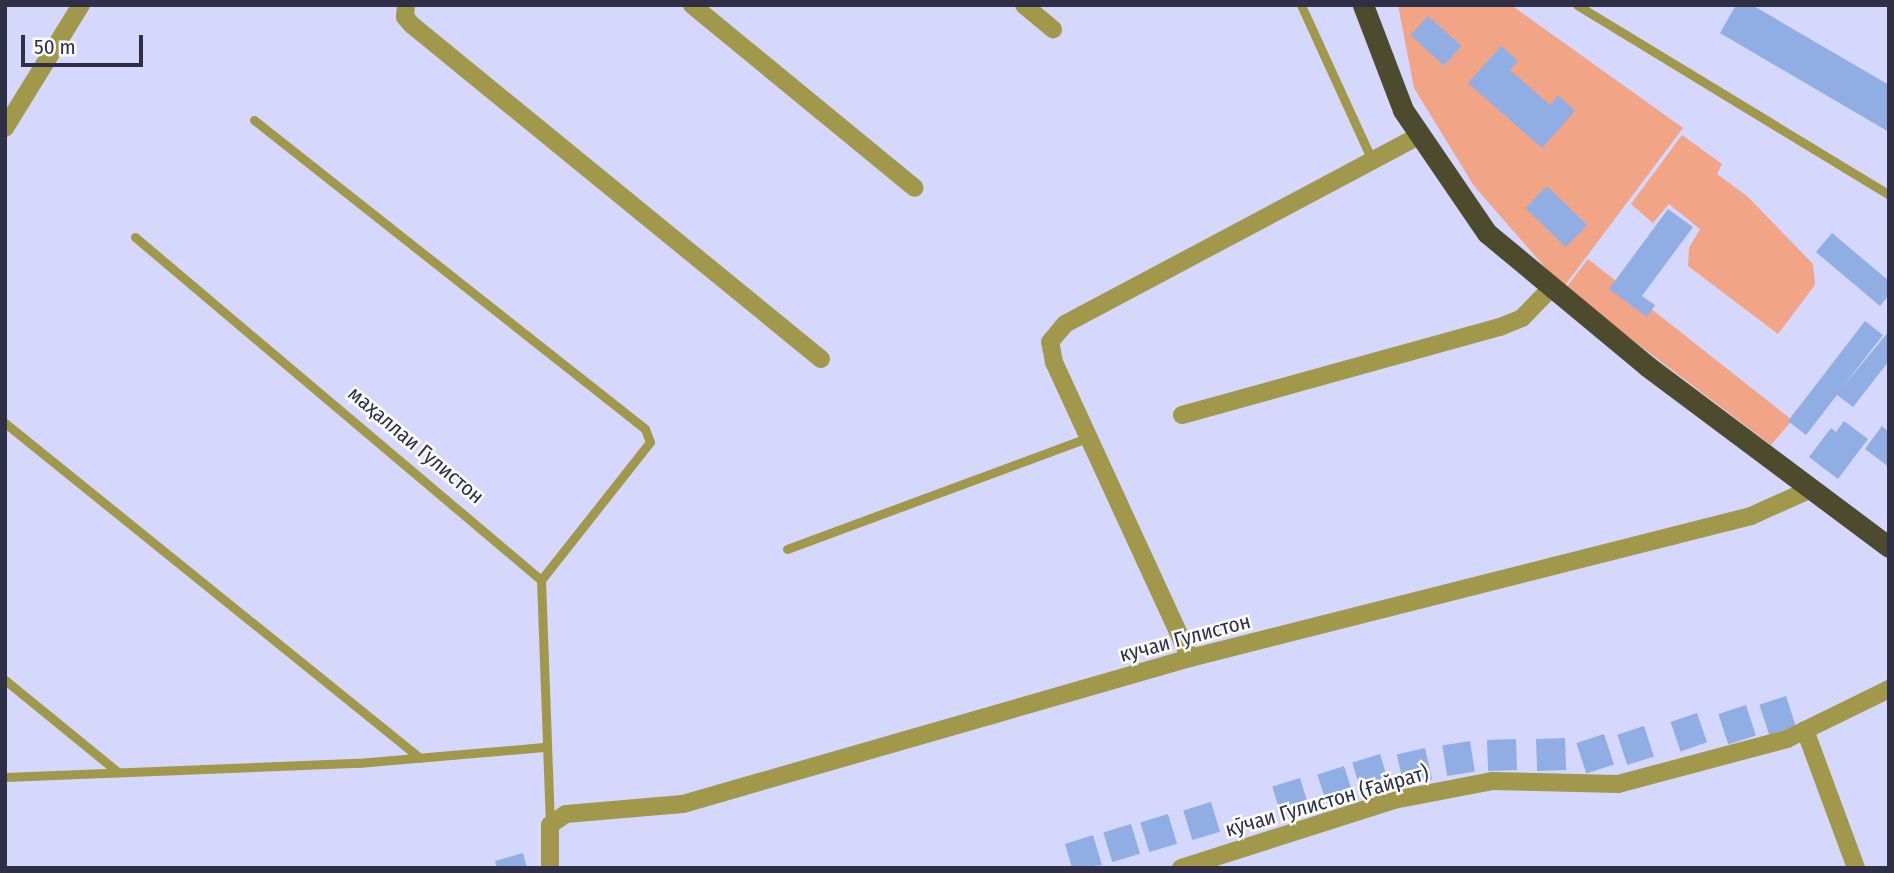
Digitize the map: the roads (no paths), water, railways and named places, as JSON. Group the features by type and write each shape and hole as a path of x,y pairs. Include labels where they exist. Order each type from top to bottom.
{"highway":[{"path":"1363,5 1403,110 1487,233 1647,366 1889,547"}],"street":[{"path":"5,128 81,5"},
{"path":"407,5 405,17 412,25 821,359"},
{"path":"692,5 915,188"},
{"path":"1024,5 1053,29"},
{"path":"1190,658 1054,362 1050,342 1065,324 1420,135"},
{"path":"1182,415 1500,327 1522,318 1552,287"},
{"name":"кучаи Гулистон","path":"550,825 566,814 683,804 1190,658 1751,516 1811,489"},
{"name":"кӯчаи Гулистон (Ғайрат)","path":"1181,868 1394,800 1493,781 1618,784 1787,739 1889,689"},
{"path":"1805,730 1856,868"},
{"path":"550,825 550,868"}],"lane":[{"path":"1301,5 1372,160"},
{"path":"1577,5 1889,195"},
{"path":"254,120 645,429 650,442 541,580 550,825"},
{"name":"маҳаллаи Гулистон","path":"135,237 541,580"},
{"path":"5,423 420,758"},
{"path":"787,549 1089,437"},
{"path":"5,680 118,772"},
{"path":"5,777 420,758 546,747"}]}
